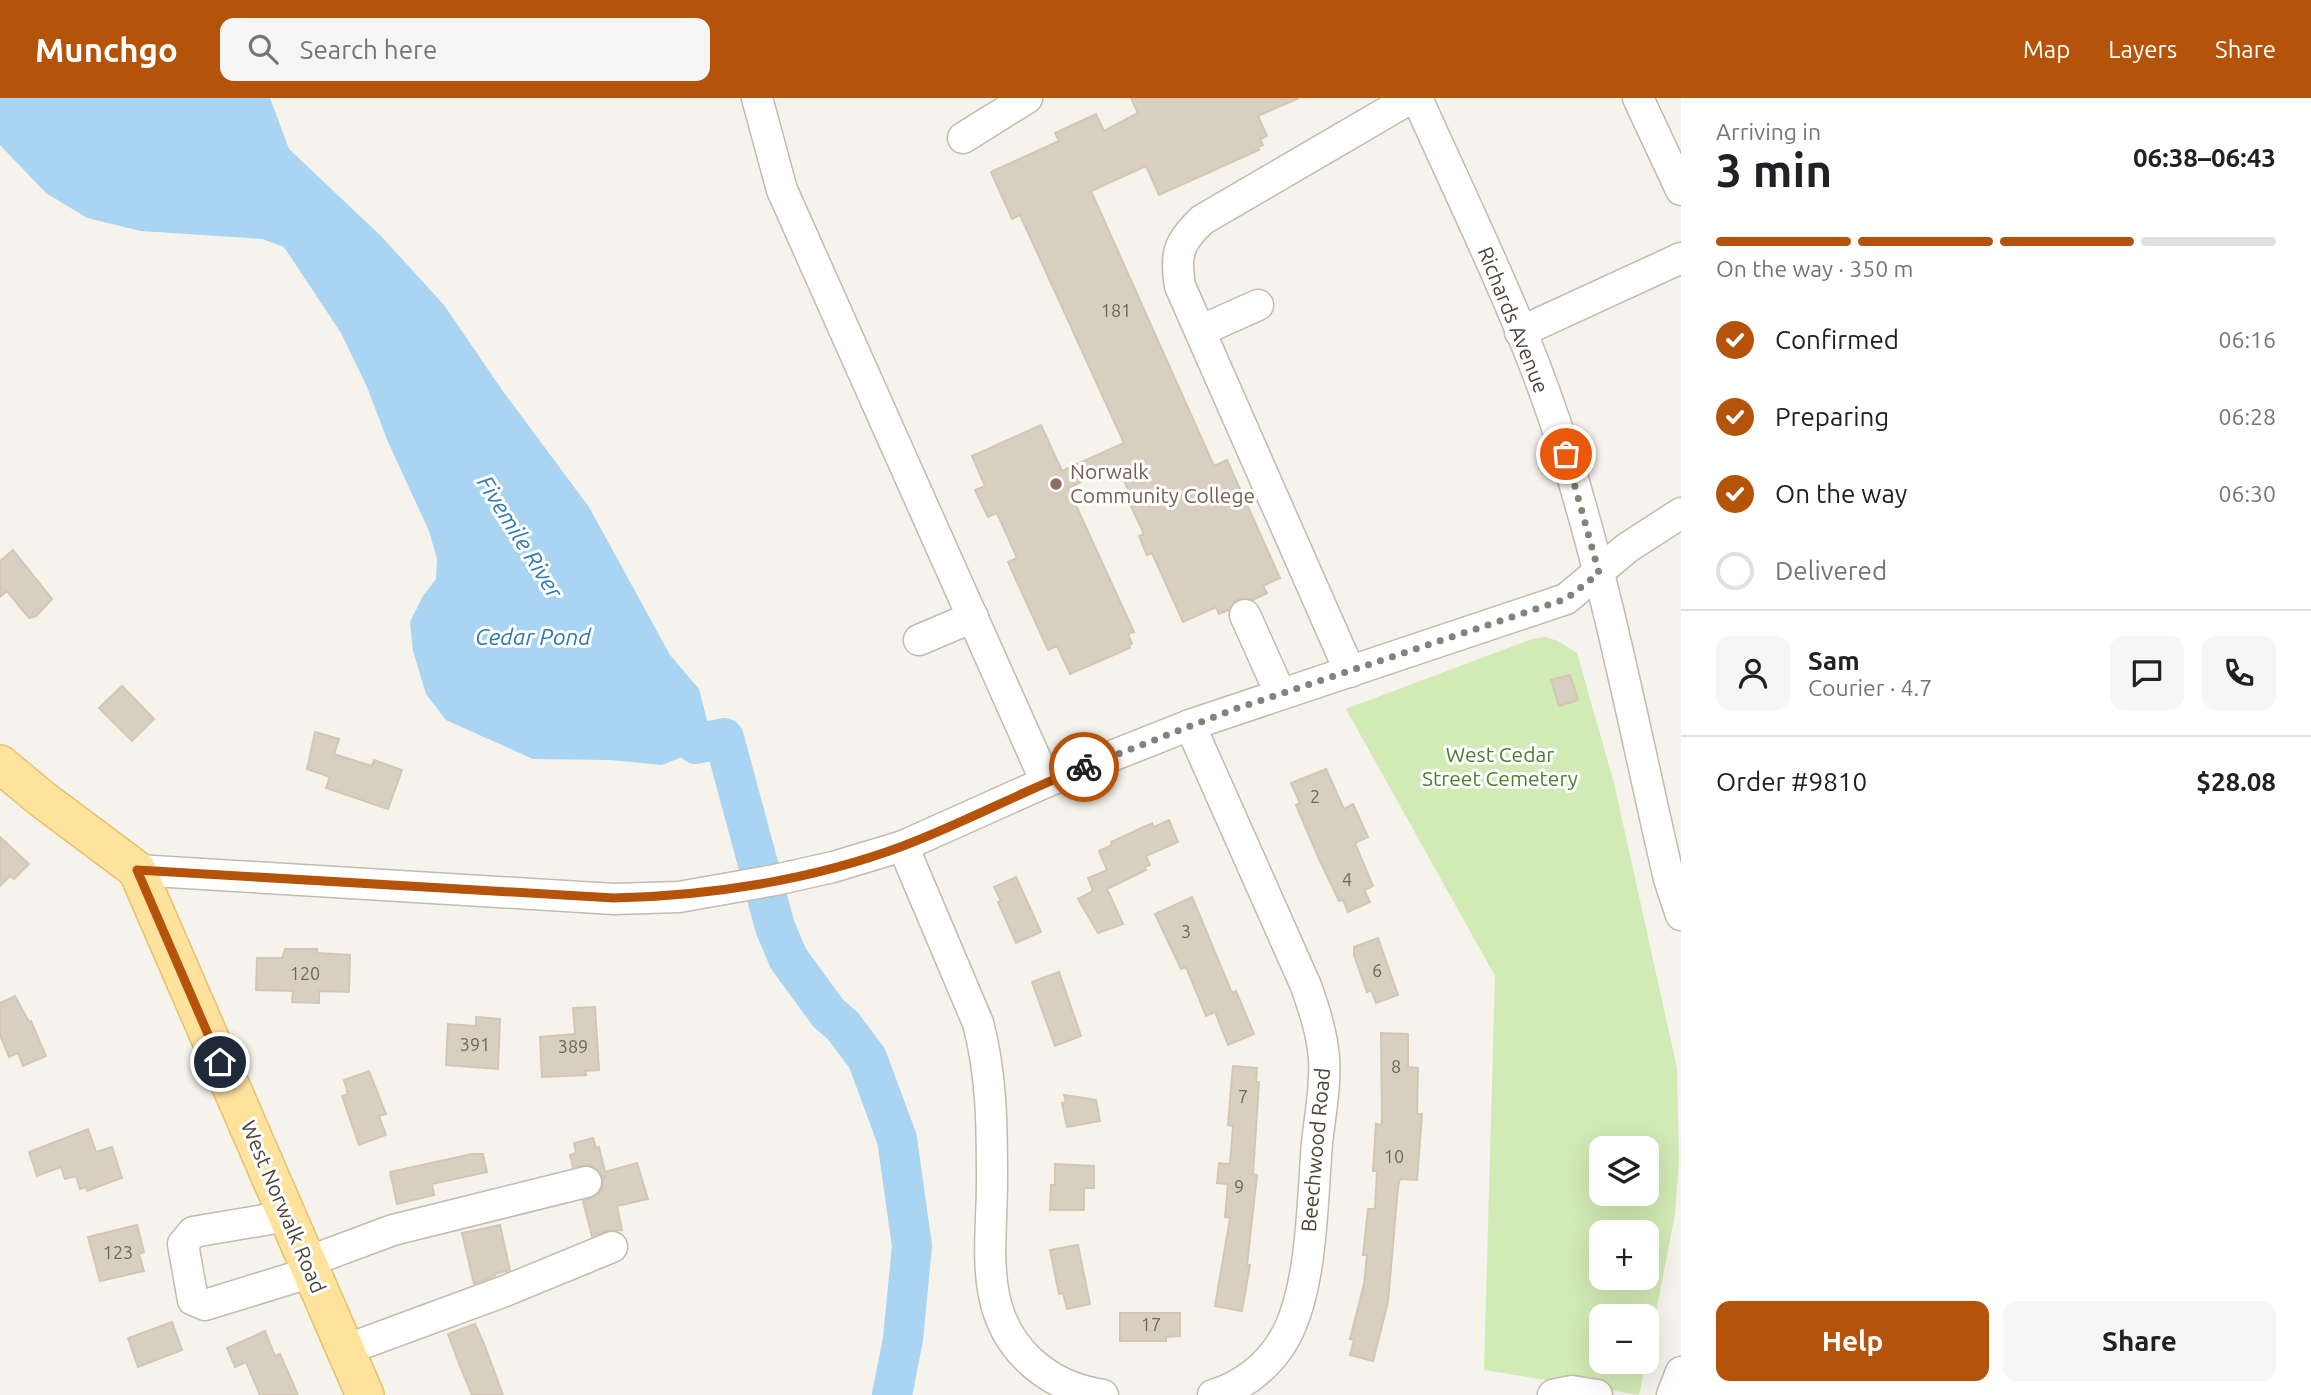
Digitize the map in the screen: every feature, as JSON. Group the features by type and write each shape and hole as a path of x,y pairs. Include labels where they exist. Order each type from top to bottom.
{"main road":[{"name":"West Norwalk Road","path":"0,764 137,870 365,1395"}],"street":[{"path":"757,98 782,190 1046,782"},
{"path":"963,138 1027,98"},
{"path":"1350,672 1180,286 1177,261 1184,237 1202,220 1411,98"},
{"name":"Richards Avenue","path":"1417,98 1520,332 1566,454 1599,573 1675,876 1681,915"},
{"path":"1638,98 1681,190"},
{"path":"1520,332 1681,258"},
{"path":"1200,331 1258,305"},
{"path":"137,870 614,898 679,897 833,867 903,846 1046,782 1190,725 1566,599 1627,548 1681,513"},
{"path":"1245,615 1280,694"},
{"path":"919,640 973,617"},
{"name":"Beechwood Road","path":"1190,725 1306,986 1320,1027 1325,1062 1306,1268 1293,1320 1284,1339 1262,1367 1240,1384 1213,1395"},
{"path":"903,846 978,1023 984,1047 991,1102 990,1259 995,1306 1012,1340 1036,1366 1069,1387 1103,1395"},
{"path":"288,1216 193,1232 183,1244 193,1300 205,1305 309,1267 393,1230 586,1182"},
{"path":"345,1350 505,1291 612,1247"},
{"path":"1672,1395 1681,1372"},
{"path":"1553,1395 1572,1391 1597,1395"}],"green space":[{"name":"West Cedar Street Cemetery","path":"1545,637 1558,641 1577,653 1614,783 1677,1068 1679,1162 1675,1214 1658,1304 1589,1304 1589,1374 1643,1374 1639,1395 1484,1370 1495,976 1346,709 1532,639"}],"water":[{"name":"Cedar Pond","path":"0,98 270,98 289,149 381,236 444,305 502,390 589,507 670,655 699,689 709,728 682,757 662,765 610,760 533,759 446,720 426,694 413,651 410,622 423,596 436,579 437,559 429,531 341,333 284,247 262,239 141,231 87,218 46,193 0,145"}],"building":[{"path":"1131,98 1299,98 1258,116 1267,136 1260,139 1263,145 1258,147 1259,150 1159,195 1146,166 1091,191 1214,466 1227,460 1280,578 1263,586 1267,593 1253,600 1238,599 1229,610 1219,614 1216,607 1183,622 1152,553 1147,555 1139,536 1144,534 1130,504 1134,502 1117,465 1068,488 1134,632 1128,634 1132,644 1129,645 1130,648 1070,674 1057,646 1048,650 1008,562 1017,558 997,513 988,517 975,490 985,486 972,456 1041,425 1062,471 1124,443 1020,215 1012,219 991,172 1059,141 1055,133 1096,114 1104,131 1138,113"},
{"path":"13,550 52,599 36,616 29,618 7,591 0,597 0,561"},
{"path":"1570,675 1578,700 1559,706 1551,680"},
{"path":"122,686 154,719 132,741 99,708"},
{"path":"315,732 339,739 334,754 372,766 374,760 402,770 388,809 326,788 330,777 307,769"},
{"path":"1326,769 1344,809 1353,804 1368,837 1355,843 1373,886 1364,890 1370,902 1348,912 1343,900 1339,901 1319,859 1296,805 1300,803 1291,783"},
{"path":"1169,820 1178,842 1146,856 1150,865 1145,867 1146,870 1107,889 1123,924 1098,933 1078,899 1093,891 1088,878 1107,870 1099,851 1112,845 1111,842 1152,823 1154,827"},
{"path":"0,837 29,864 14,879 10,876 0,886"},
{"path":"1016,877 1041,932 1016,943 994,887"},
{"path":"1192,897 1232,993 1236,991 1254,1034 1228,1045 1215,1012 1206,1016 1186,967 1181,969 1155,914"},
{"path":"1378,938 1398,995 1376,1003 1371,990 1367,992 1354,955 1354,947"},
{"path":"285,949 317,949 317,953 350,955 349,992 319,991 319,1003 292,1002 293,991 256,990 257,958 282,958"},
{"path":"1059,972 1081,1036 1055,1046 1032,982"},
{"path":"15,996 29,1022 31,1021 46,1056 23,1066 18,1053 9,1057 0,1035 0,1003"},
{"path":"595,1007 599,1070 585,1071 586,1075 542,1077 540,1037 575,1034 573,1008"},
{"path":"476,1017 500,1019 498,1069 446,1065 448,1024 476,1026"},
{"path":"1381,1033 1408,1034 1408,1067 1418,1068 1417,1114 1422,1114 1417,1180 1400,1179 1398,1187 1388,1302 1373,1361 1350,1355 1354,1340 1350,1339 1364,1284 1367,1255 1363,1255 1368,1209 1375,1209 1377,1171 1373,1171 1376,1124 1382,1125"},
{"path":"1233,1066 1257,1068 1256,1082 1259,1082 1253,1174 1257,1175 1247,1265 1250,1265 1242,1311 1215,1306 1230,1218 1225,1217 1228,1184 1217,1183 1219,1163 1230,1164 1233,1126 1228,1125"},
{"path":"369,1071 386,1114 379,1116 386,1135 359,1145 342,1096 348,1094 344,1080"},
{"path":"1064,1095 1096,1100 1100,1121 1067,1127 1062,1103 1066,1102"},
{"path":"88,1129 96,1152 112,1147 122,1178 87,1191 86,1187 80,1189 76,1176 65,1179 61,1167 37,1176 29,1152"},
{"path":"593,1138 596,1148 599,1147 605,1172 637,1163 648,1199 617,1206 622,1230 606,1231 592,1236 583,1201 599,1194 603,1177 591,1165 573,1167 570,1155 576,1153 574,1143"},
{"path":"483,1154 487,1172 432,1184 434,1195 397,1204 390,1172"},
{"path":"1055,1164 1094,1166 1094,1188 1084,1188 1084,1210 1050,1210 1051,1185 1055,1185"},
{"path":"137,1225 144,1252 139,1254 144,1271 100,1281 88,1237"},
{"path":"500,1225 510,1270 474,1284 462,1233"},
{"path":"1078,1245 1090,1304 1067,1309 1063,1293 1059,1294 1050,1250"},
{"path":"1120,1313 1180,1313 1180,1336 1166,1337 1166,1341 1120,1341"},
{"path":"172,1322 182,1350 138,1367 128,1338"},
{"path":"475,1324 503,1395 472,1395 460,1366 448,1334"},
{"path":"265,1331 275,1356 280,1354 298,1395 260,1395 246,1362 235,1367 227,1348"}],"waterway":[{"name":"Fivemile River","path":"696,744 724,738 775,927 788,958 828,1013 843,1026 867,1058 897,1139 912,1246 903,1339 892,1395"}],"way so far":[{"path":"1084,767 1235,709 1566,599 1599,573 1566,454"}],"place":[{"name":"Norwalk Community College","path":"1056,484"}],"route":[{"path":"220,1062 137,870 614,898 679,897 833,867 903,846 1084,767"}]}
